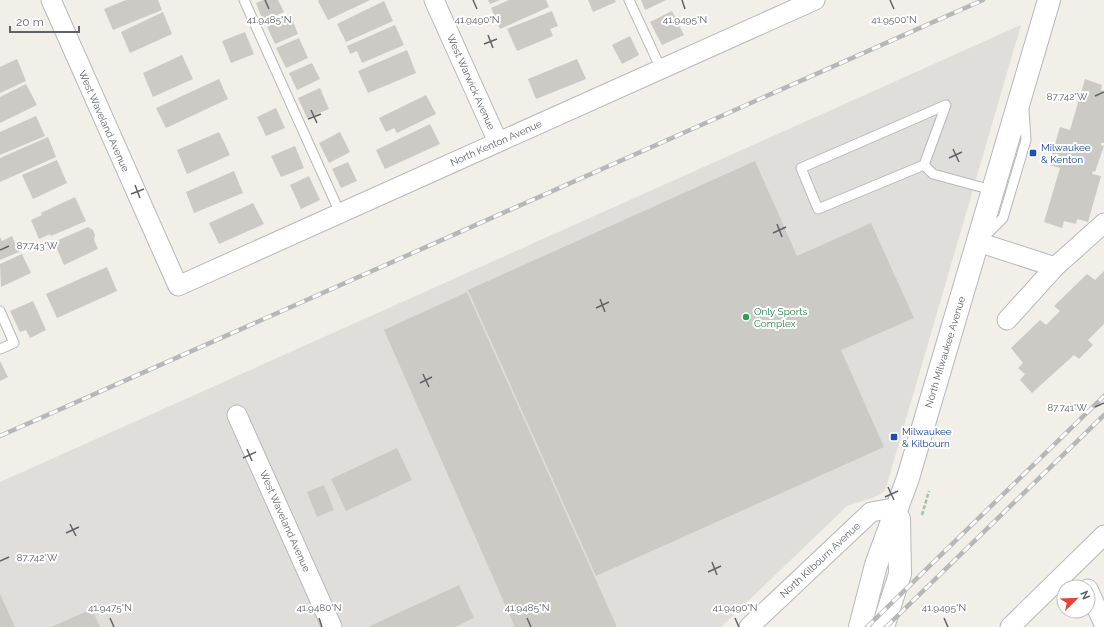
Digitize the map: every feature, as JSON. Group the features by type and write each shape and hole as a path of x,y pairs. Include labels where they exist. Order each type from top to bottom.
{"main road":[{"name":"North Milwaukee Avenue","path":"860,627 876,565 898,507 1049,0"},
{"name":"North Milwaukee Avenue","path":"883,627 900,574 898,507"}],"street":[{"name":"West Waveland Avenue","path":"51,0 178,286"},
{"name":"West Warwick Avenue","path":"434,0 498,142"},
{"name":"North Kenton Avenue","path":"178,286 814,0"},
{"path":"1007,320 1055,267 1104,223"},
{"path":"978,242 1055,267"},
{"name":"West Waveland Avenue","path":"237,415 332,627"},
{"name":"North Kilbourn Avenue","path":"749,627 871,512 898,507"},
{"path":"1010,627 1104,535"},
{"path":"1076,562 1084,579"},
{"path":"1096,606 1104,624"}],"lane":[{"path":"244,0 340,213"},
{"path":"629,0 660,69"},
{"path":"978,242 1003,218 1026,140 1022,90"},
{"path":"946,105 924,165 818,209 801,168 946,105"},
{"path":"924,165 933,174 992,190"},
{"path":"0,311 14,343 0,349"}],"shaded area":[{"path":"1021,25 885,491 875,497 847,506 721,627 0,627 0,482"}],"building":[{"path":"126,0 158,0 162,10 113,30 104,9"},
{"path":"263,0 278,0 284,12 263,21 256,3"},
{"path":"319,0 370,0 328,20 318,1"},
{"path":"488,0 500,0 490,4"},
{"path":"509,0 546,0 549,7 500,29 491,8"},
{"path":"588,0 615,0 616,2 593,12"},
{"path":"641,0 666,0 645,10"},
{"path":"384,1 393,21 346,42 337,24"},
{"path":"552,11 558,26 550,29 553,36 517,51 507,29"},
{"path":"672,11 684,35 662,45 650,22"},
{"path":"163,12 172,34 130,53 121,32"},
{"path":"290,14 298,34 275,44 266,24"},
{"path":"395,25 404,45 362,63 357,51 350,54 347,46"},
{"path":"245,32 254,54 231,63 222,41"},
{"path":"630,36 639,55 622,64 612,45"},
{"path":"299,38 308,58 286,68 276,48"},
{"path":"407,50 416,73 368,93 358,71"},
{"path":"182,55 193,79 153,97 143,73"},
{"path":"17,59 26,81 0,93 0,67"},
{"path":"577,59 586,79 536,99 528,79"},
{"path":"312,63 320,79 297,90 289,73"},
{"path":"219,79 228,99 166,128 156,108"},
{"path":"1085,79 1102,85 1101,90 1104,91 1104,143 1101,143 1101,145 1104,146 1095,172 1093,171 1092,174 1101,176 1088,222 1077,219 1076,224 1064,221 1062,228 1044,222 1060,168 1049,165 1060,127 1070,130"},
{"path":"26,84 37,105 0,123 0,97"},
{"path":"320,88 329,109 307,118 298,98"},
{"path":"426,95 436,114 397,133 394,128 386,132 379,118"},
{"path":"276,108 285,128 266,136 257,117"},
{"path":"36,116 45,136 0,155 0,132"},
{"path":"430,124 440,144 385,169 376,150"},
{"path":"219,132 230,155 187,174 177,150"},
{"path":"340,132 350,152 329,163 319,143"},
{"path":"48,137 56,157 0,182 0,158"},
{"path":"295,146 304,168 281,177 271,156"},
{"path":"57,160 67,183 33,199 22,175"},
{"path":"755,161 797,256 871,223 914,318 841,350 884,447 596,576 468,290"},
{"path":"348,162 357,181 341,188 332,169"},
{"path":"234,171 243,193 194,213 186,192"},
{"path":"309,176 320,200 301,209 290,185"},
{"path":"75,197 86,221 51,236 50,234 39,239 31,220 42,215 41,213"},
{"path":"253,203 264,224 219,244 209,223"},
{"path":"88,227 93,230 95,235 94,240 98,249 64,265 54,242"},
{"path":"12,236 19,252 0,260 0,237 2,241"},
{"path":"22,254 31,273 1,287 0,264"},
{"path":"107,267 117,291 57,318 46,294"},
{"path":"1104,271 1104,324 1088,340 1093,345 1079,359 1074,355 1032,393 1020,380 1025,374 1018,368 1023,363 1011,348 1040,320 1046,325 1060,311 1054,306 1087,274 1095,280"},
{"path":"467,292 617,627 515,627 384,330"},
{"path":"33,301 46,330 30,338 26,330 20,332 10,311"},
{"path":"0,361 8,377 0,381"},
{"path":"397,448 412,480 346,511 331,479"},
{"path":"324,485 334,510 317,517 307,492"},
{"path":"459,585 474,618 455,627 370,626"},
{"path":"0,594 15,627 0,627"},
{"path":"92,609 100,627 51,627"}],"railway":[{"path":"0,436 983,0"},
{"path":"867,627 1104,396"},
{"path":"886,627 1104,415"}],"place":[{"name":"Milwaukee & Kenton","path":"1033,153"},
{"name":"Only Sports Complex","path":"746,317"},
{"name":"Milwaukee & Kilbourn","path":"894,437"}]}
